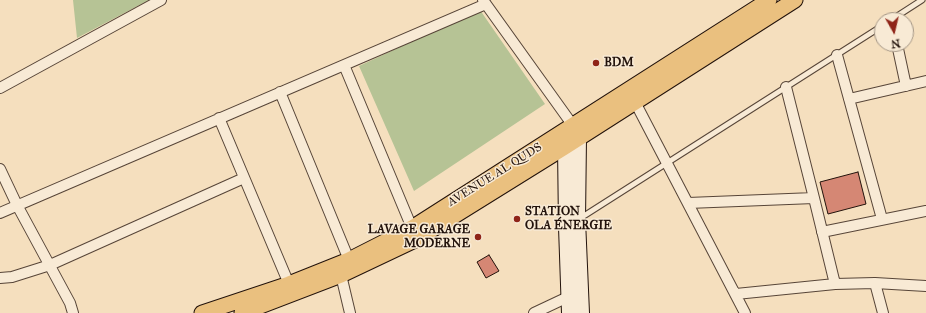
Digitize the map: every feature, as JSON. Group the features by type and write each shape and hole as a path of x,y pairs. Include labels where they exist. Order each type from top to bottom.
{"main road":[{"name":"AVENUE AL QUDS","path":"202,313 289,284 349,260 412,228 572,128 769,0"},
{"name":"AVENUE AL QUDS","path":"242,313 270,308 417,239 565,147 572,128 635,102 795,0"},
{"path":"569,313 568,297 572,224 572,128"},
{"path":"565,147 582,313"}],"street":[{"path":"0,88 161,0"},
{"path":"0,212 485,2 572,128"},
{"path":"899,52 906,86"},
{"path":"837,54 882,220"},
{"path":"344,64 412,228"},
{"path":"849,99 926,81"},
{"path":"786,87 835,284"},
{"path":"280,92 349,260"},
{"path":"635,102 745,313"},
{"path":"219,118 289,284"},
{"path":"0,169 17,205 70,303 73,313"},
{"path":"0,278 12,277 50,265 244,178"},
{"path":"688,203 814,198"},
{"path":"822,232 926,210"},
{"path":"341,275 350,313"},
{"path":"736,294 835,284 875,283 926,286"},
{"path":"875,283 883,313"},
{"path":"534,313 568,297"}],"lane":[{"path":"903,12 922,0"},
{"path":"572,224 874,31"}],"green space":[{"path":"73,0 149,0 77,38"},
{"path":"480,10 545,104 414,191 359,66"}],"building":[{"path":"858,172 866,204 828,214 820,182"},
{"path":"489,255 499,271 486,278 477,262"}],"place":[{"name":"BDM","path":"596,63"},
{"name":"STATION OLA ÉNERGIE","path":"517,219"},
{"name":"LAVAGE GARAGE MODERNE","path":"478,237"}]}
